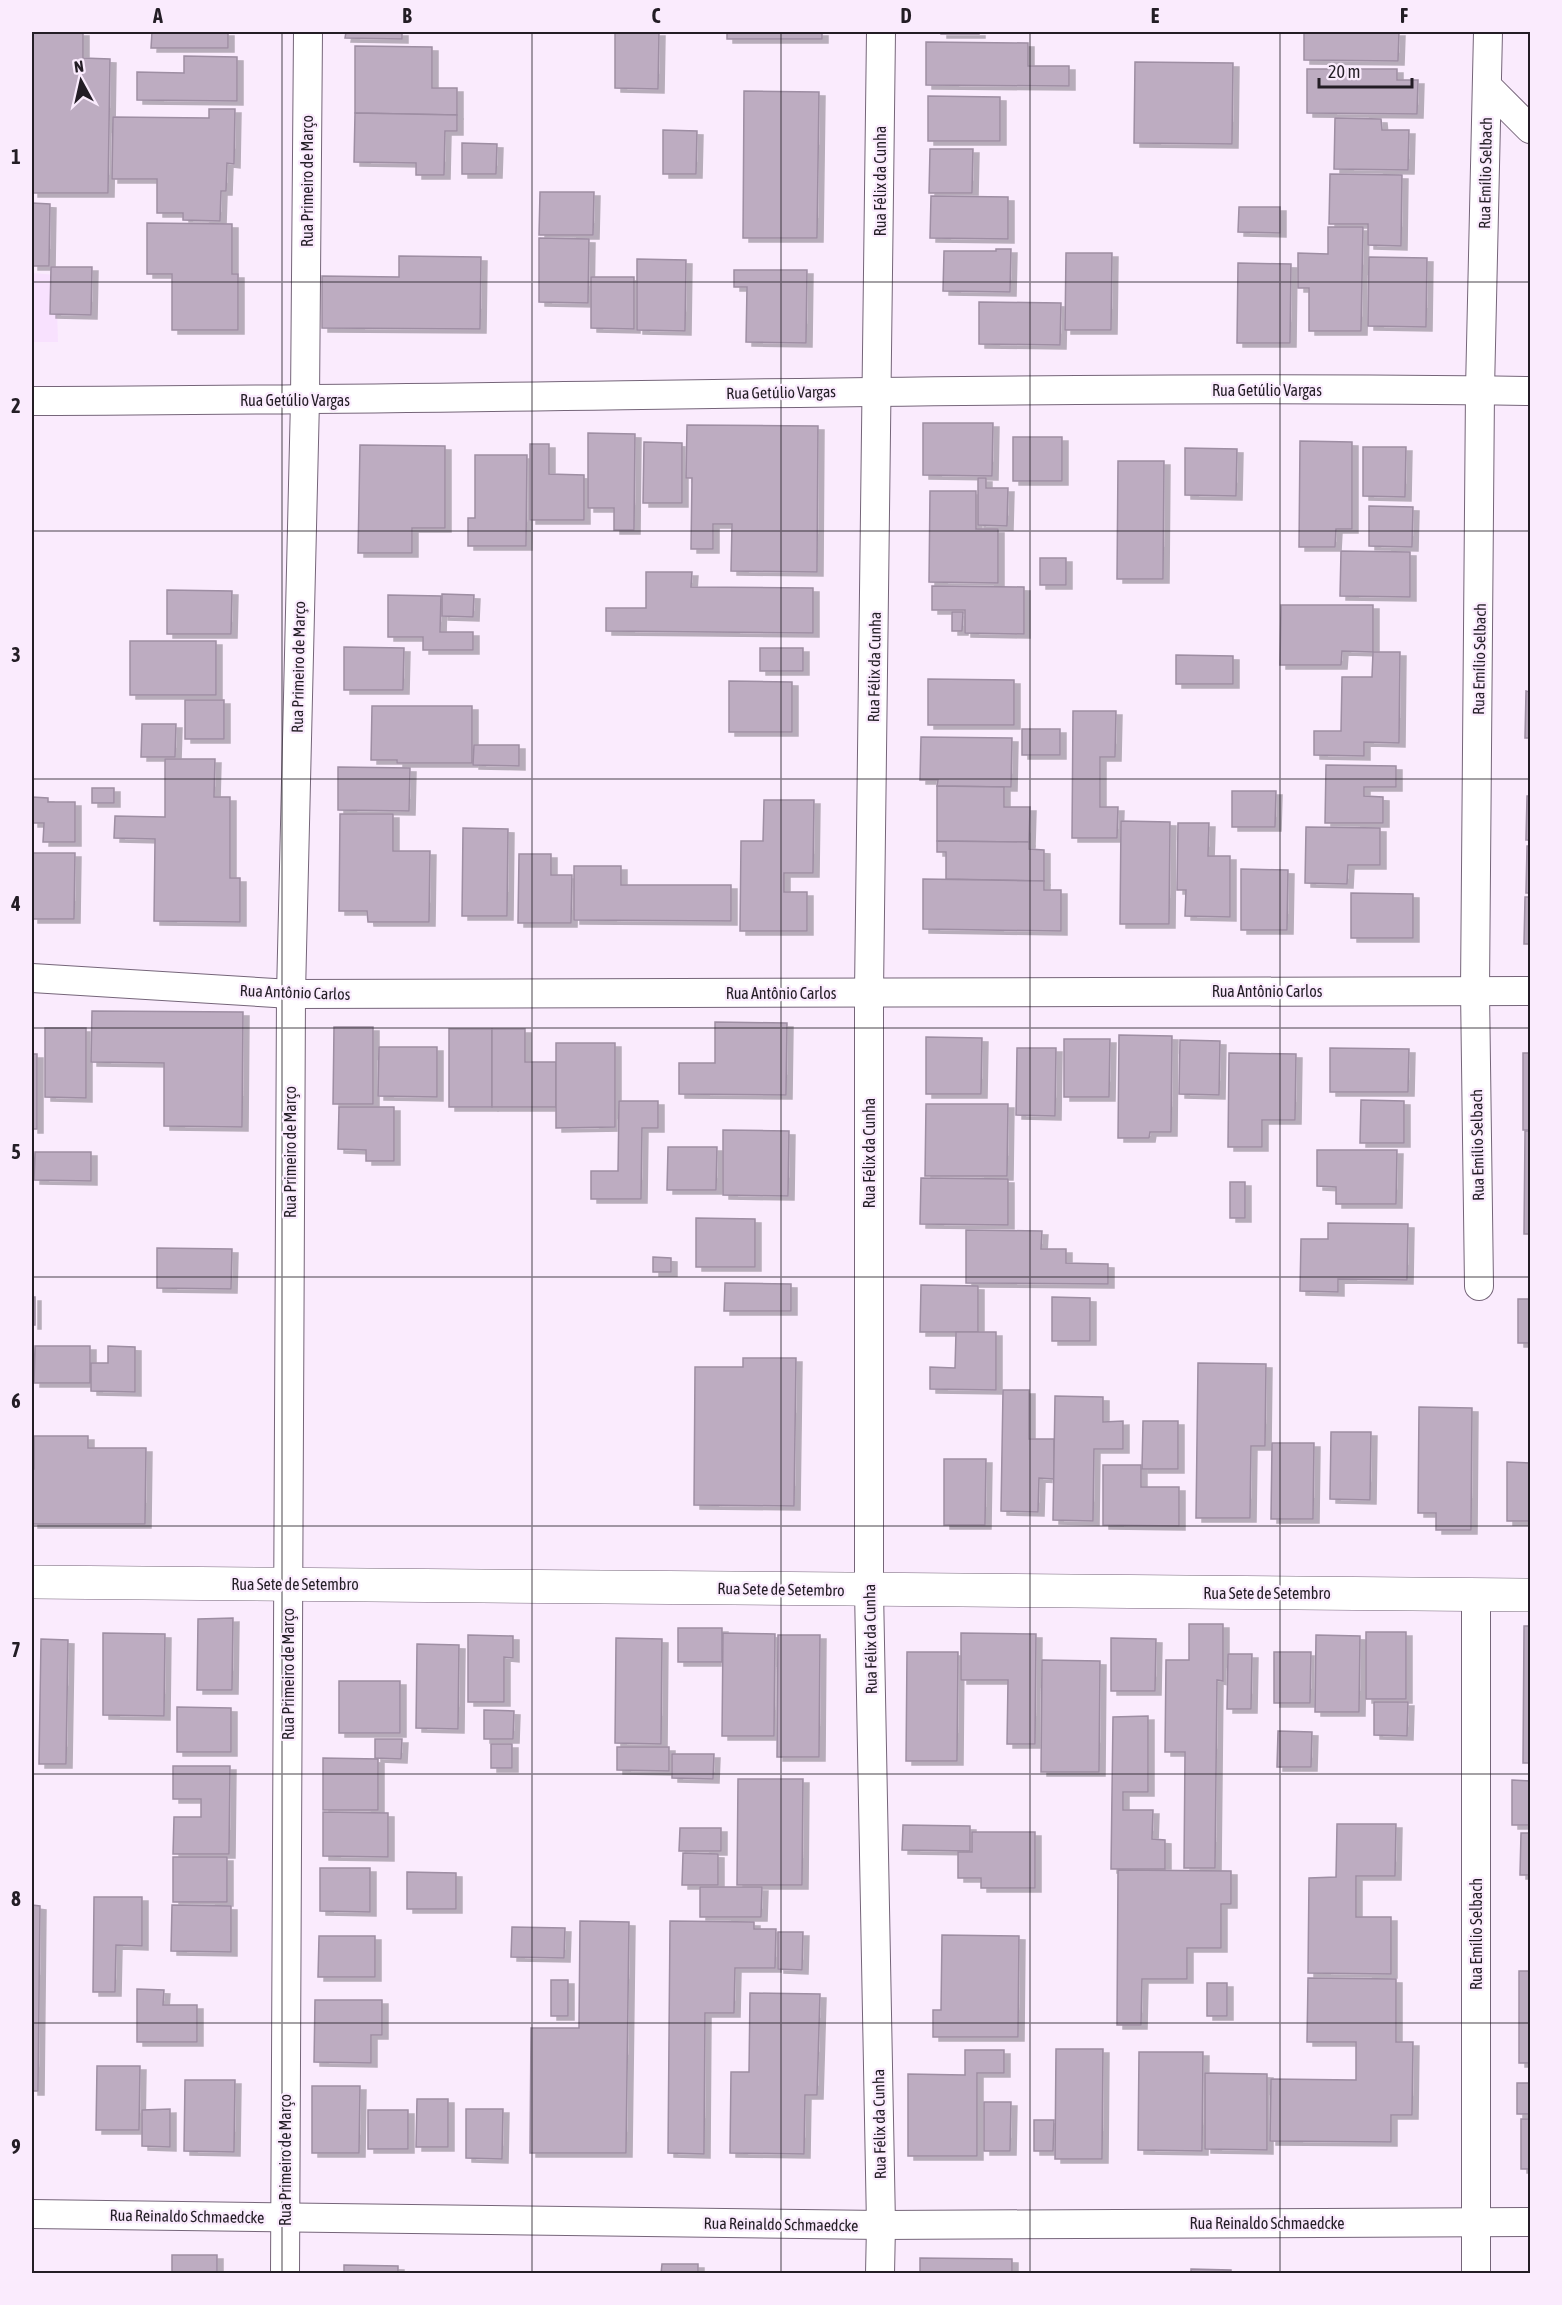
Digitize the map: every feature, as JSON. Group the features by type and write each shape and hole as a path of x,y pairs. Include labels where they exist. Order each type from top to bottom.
{"main road":[{"name":"Rua Sete de Setembro","path":"32,1582 1530,1595"}],"street":[{"name":"Rua Primeiro de Março","path":"285,2274 291,994 305,400 308,32"},
{"name":"Rua Félix da Cunha","path":"880,2274 869,1590 869,992 881,32"},
{"name":"Rua Emílio Selbach","path":"1479,1286 1475,990 1480,390 1488,32"},
{"path":"1487,86 1530,129"},
{"name":"Rua Getúlio Vargas","path":"32,401 305,400 878,390 1530,391"},
{"name":"Rua Antônio Carlos","path":"32,978 291,994 1530,991"},
{"name":"Rua Emílio Selbach","path":"1476,1595 1476,2274"},
{"name":"Rua Reinaldo Schmaedcke","path":"32,2214 881,2225 1530,2222"}],"shaded area":[{"path":"32,273 56,275 58,342 32,342"}],"building":[{"path":"32,32 83,32 83,58 110,59 108,193 32,193"},
{"path":"152,32 228,32 228,48 151,48"},
{"path":"346,32 402,32 402,39 345,38"},
{"path":"615,32 659,32 658,89 615,88"},
{"path":"727,32 822,32 822,39 727,39"},
{"path":"941,32 979,32 979,34 941,34"},
{"path":"1304,32 1399,32 1398,61 1304,60"},
{"path":"926,42 1028,43 1028,66 1069,66 1069,86 926,85"},
{"path":"355,46 432,47 432,88 457,88 457,115 355,113"},
{"path":"184,56 237,57 237,101 137,100 137,72 184,73"},
{"path":"1135,62 1233,63 1232,144 1134,143"},
{"path":"1307,69 1397,69 1397,80 1418,80 1417,114 1307,113"},
{"path":"744,91 819,92 817,238 743,238"},
{"path":"928,96 1000,97 1000,141 928,141"},
{"path":"209,109 235,109 234,164 227,163 226,191 221,191 220,221 183,220 183,213 157,213 157,179 112,179 113,117 209,118"},
{"path":"355,113 457,115 457,131 445,131 444,175 416,175 416,163 354,162"},
{"path":"1335,118 1381,119 1382,130 1409,130 1408,170 1334,169"},
{"path":"663,130 697,131 696,174 663,174"},
{"path":"462,143 497,144 496,174 462,174"},
{"path":"930,149 973,149 972,193 929,193"},
{"path":"1330,174 1402,175 1401,246 1368,245 1368,224 1329,224"},
{"path":"540,192 594,192 593,235 539,235"},
{"path":"931,196 1008,197 1008,239 930,238"},
{"path":"32,203 50,204 49,266 32,266"},
{"path":"1239,207 1280,207 1280,233 1238,232"},
{"path":"147,223 232,224 232,274 238,274 238,330 172,330 172,274 147,274"},
{"path":"1328,227 1363,227 1361,331 1309,331 1309,288 1298,288 1298,253 1328,254"},
{"path":"539,238 589,239 588,303 539,302"},
{"path":"996,249 1011,249 1010,292 943,291 944,251 996,251"},
{"path":"1066,253 1112,253 1111,330 1065,330"},
{"path":"399,256 481,257 480,329 322,328 322,276 399,277"},
{"path":"1369,257 1427,258 1426,327 1368,326"},
{"path":"637,259 686,260 685,331 637,330"},
{"path":"1238,263 1291,264 1290,343 1237,343"},
{"path":"51,267 92,267 91,315 50,314"},
{"path":"734,270 807,270 806,343 746,342 747,287 734,287"},
{"path":"591,277 634,277 634,329 591,328"},
{"path":"979,302 1061,303 1060,345 979,344"},
{"path":"923,423 993,423 992,476 923,475"},
{"path":"687,425 818,426 817,572 731,571 732,524 713,524 713,549 691,549 692,478 686,478"},
{"path":"588,433 635,434 634,530 614,530 614,508 588,508"},
{"path":"1013,437 1062,437 1062,481 1013,481"},
{"path":"1300,441 1352,442 1352,529 1336,529 1335,547 1299,547"},
{"path":"644,442 682,443 682,503 643,503"},
{"path":"530,444 549,444 549,474 584,475 584,520 530,520"},
{"path":"360,445 445,446 445,528 412,528 412,553 358,553"},
{"path":"1363,447 1406,447 1405,497 1363,496"},
{"path":"1185,448 1237,449 1236,496 1185,495"},
{"path":"475,455 527,455 526,546 468,546 468,518 475,518"},
{"path":"1118,461 1164,461 1163,579 1117,579"},
{"path":"978,478 986,478 986,488 1008,488 1007,526 978,525"},
{"path":"930,491 976,491 976,529 998,529 998,583 929,582"},
{"path":"1369,506 1413,507 1412,547 1369,546"},
{"path":"1341,551 1410,552 1410,597 1340,596"},
{"path":"1040,558 1066,558 1066,585 1040,585"},
{"path":"646,572 692,572 691,587 813,588 813,633 606,631 606,608 646,608"},
{"path":"932,586 1024,587 1024,634 965,633 965,610 932,610"},
{"path":"167,590 232,591 231,634 167,634"},
{"path":"442,594 474,595 473,617 442,616"},
{"path":"388,595 441,596 440,632 473,632 473,650 423,650 423,637 388,637"},
{"path":"1281,605 1373,605 1373,652 1342,651 1341,665 1280,665"},
{"path":"952,612 963,612 962,631 952,631"},
{"path":"130,641 216,641 216,695 130,695"},
{"path":"344,647 404,648 403,690 344,690"},
{"path":"760,648 803,648 803,671 760,671"},
{"path":"1373,652 1400,652 1399,743 1364,742 1364,756 1314,755 1314,731 1341,731 1342,677 1372,677"},
{"path":"1176,655 1233,656 1233,684 1176,684"},
{"path":"928,679 1014,680 1014,725 928,725"},
{"path":"729,681 792,682 792,732 729,732"},
{"path":"1526,691 1530,692 1530,738 1525,738"},
{"path":"185,700 224,700 224,739 185,739"},
{"path":"372,706 472,706 472,763 397,763 397,760 371,760"},
{"path":"1073,711 1116,711 1115,757 1100,757 1100,807 1118,807 1117,838 1072,838"},
{"path":"142,724 176,724 175,757 141,757"},
{"path":"1022,729 1060,729 1060,755 1022,755"},
{"path":"921,737 1012,738 1011,787 937,786 938,780 920,780"},
{"path":"474,745 519,745 519,766 473,765"},
{"path":"165,759 215,759 214,797 230,797 230,878 240,878 240,922 154,921 155,839 114,838 115,816 165,817"},
{"path":"1326,765 1396,766 1396,787 1364,787 1364,796 1383,797 1383,823 1325,823"},
{"path":"338,767 410,768 409,811 338,810"},
{"path":"937,786 1004,787 1004,807 1030,807 1029,842 937,841"},
{"path":"92,788 114,788 114,803 92,803"},
{"path":"1232,791 1276,791 1275,827 1232,827"},
{"path":"1527,796 1530,796 1530,840 1526,840"},
{"path":"32,797 48,798 48,802 75,802 75,842 43,842 44,823 32,823"},
{"path":"764,800 814,800 813,873 784,873 784,892 807,892 807,931 740,931 741,841 763,841"},
{"path":"340,814 393,814 393,851 430,851 429,922 368,922 367,911 339,911"},
{"path":"1121,821 1170,822 1169,924 1120,924"},
{"path":"1178,823 1209,823 1208,856 1230,856 1230,917 1185,916 1186,890 1177,890"},
{"path":"1306,827 1380,828 1380,865 1348,865 1347,884 1305,883"},
{"path":"463,828 508,829 507,916 462,916"},
{"path":"937,841 1029,842 1029,849 1044,850 1044,881 946,879 946,852 937,852"},
{"path":"1527,846 1530,846 1530,893 1526,893"},
{"path":"32,853 75,853 74,919 32,919"},
{"path":"519,854 551,854 551,875 572,875 571,923 518,923"},
{"path":"574,866 621,866 621,885 731,885 731,921 574,920"},
{"path":"1241,869 1288,870 1287,930 1241,930"},
{"path":"923,879 1044,881 1044,890 1061,890 1061,931 923,929"},
{"path":"1351,893 1413,894 1413,938 1351,938"},
{"path":"1525,897 1530,897 1530,944 1524,944"},
{"path":"92,1011 243,1012 242,1127 164,1126 164,1063 91,1062"},
{"path":"715,1022 787,1023 786,1095 679,1094 679,1063 715,1063"},
{"path":"334,1027 373,1027 373,1104 333,1104"},
{"path":"45,1028 86,1028 86,1098 45,1097"},
{"path":"449,1029 492,1029 492,1107 449,1107"},
{"path":"492,1029 525,1029 525,1062 556,1062 556,1107 492,1107"},
{"path":"1119,1035 1172,1036 1171,1132 1150,1132 1149,1138 1118,1138"},
{"path":"926,1037 982,1038 981,1094 926,1094"},
{"path":"1064,1039 1110,1039 1109,1097 1064,1097"},
{"path":"1180,1040 1220,1041 1219,1095 1179,1094"},
{"path":"556,1043 615,1043 615,1127 556,1128"},
{"path":"379,1047 437,1047 437,1097 378,1096"},
{"path":"1017,1048 1056,1048 1055,1116 1016,1115"},
{"path":"1330,1048 1409,1049 1408,1092 1330,1092"},
{"path":"1229,1053 1296,1054 1295,1120 1262,1120 1262,1147 1228,1147"},
{"path":"1523,1053 1530,1053 1530,1130 1523,1130"},
{"path":"32,1054 37,1054 37,1129 32,1129"},
{"path":"1361,1100 1404,1101 1404,1143 1360,1143"},
{"path":"619,1101 658,1101 658,1128 642,1128 641,1199 591,1199 591,1171 618,1171"},
{"path":"926,1104 1008,1104 1007,1176 925,1176"},
{"path":"339,1107 394,1107 394,1161 366,1161 366,1150 338,1149"},
{"path":"723,1130 789,1131 788,1196 723,1195"},
{"path":"1525,1131 1530,1131 1530,1234 1524,1234"},
{"path":"668,1147 717,1147 716,1190 667,1190"},
{"path":"1317,1150 1397,1150 1396,1204 1336,1204 1336,1187 1317,1186"},
{"path":"35,1152 91,1152 91,1181 34,1180"},
{"path":"921,1178 1008,1179 1008,1225 920,1224"},
{"path":"1230,1182 1245,1182 1245,1218 1230,1218"},
{"path":"696,1218 755,1219 755,1267 696,1267"},
{"path":"1328,1223 1408,1224 1407,1280 1338,1279 1338,1292 1300,1291 1301,1239 1328,1239"},
{"path":"966,1230 1042,1231 1041,1249 1066,1249 1066,1263 1108,1264 1108,1284 966,1283"},
{"path":"157,1248 232,1249 231,1289 157,1288"},
{"path":"653,1257 671,1258 671,1272 653,1272"},
{"path":"725,1283 791,1284 791,1311 724,1311"},
{"path":"921,1285 978,1286 978,1332 920,1332"},
{"path":"32,1297 35,1297 35,1325 32,1325"},
{"path":"1052,1297 1090,1298 1090,1341 1052,1341"},
{"path":"1518,1299 1530,1299 1530,1343 1518,1343"},
{"path":"956,1332 996,1332 996,1390 930,1389 930,1367 955,1368"},
{"path":"35,1346 90,1346 90,1383 34,1383"},
{"path":"108,1346 135,1347 135,1392 91,1391 91,1363 108,1363"},
{"path":"743,1358 796,1358 794,1506 694,1505 695,1367 743,1367"},
{"path":"1198,1363 1266,1364 1265,1446 1251,1446 1250,1518 1196,1518"},
{"path":"1003,1390 1029,1390 1029,1439 1054,1439 1054,1479 1039,1478 1038,1512 1001,1511"},
{"path":"1055,1396 1103,1397 1103,1422 1123,1421 1123,1449 1094,1449 1093,1521 1053,1520"},
{"path":"1419,1407 1472,1408 1471,1530 1436,1530 1436,1513 1418,1513"},
{"path":"1143,1421 1178,1421 1178,1469 1142,1469"},
{"path":"1331,1432 1371,1432 1370,1500 1330,1499"},
{"path":"34,1436 88,1436 88,1448 146,1448 145,1524 32,1524"},
{"path":"1272,1443 1314,1443 1313,1519 1271,1519"},
{"path":"944,1459 986,1459 985,1525 944,1525"},
{"path":"1507,1462 1530,1463 1530,1521 1507,1521"},
{"path":"1103,1465 1141,1465 1141,1487 1179,1487 1179,1526 1103,1525"},
{"path":"233,1618 232,1690 197,1690 198,1619"},
{"path":"1189,1624 1223,1624 1223,1681 1217,1680 1215,1868 1184,1868 1185,1752 1165,1752 1166,1660 1189,1660"},
{"path":"1524,1626 1530,1626 1530,1763 1523,1763"},
{"path":"678,1628 722,1628 722,1662 678,1662"},
{"path":"1366,1632 1406,1632 1406,1699 1366,1699"},
{"path":"103,1633 165,1634 164,1716 103,1715"},
{"path":"723,1633 775,1634 774,1736 722,1736"},
{"path":"961,1633 1036,1634 1035,1744 1007,1744 1008,1680 961,1680"},
{"path":"468,1635 513,1636 513,1658 504,1657 504,1702 468,1702"},
{"path":"778,1635 820,1635 819,1757 777,1757"},
{"path":"1316,1635 1360,1636 1359,1712 1315,1712"},
{"path":"616,1638 662,1639 661,1744 615,1743"},
{"path":"1111,1638 1156,1639 1155,1691 1111,1691"},
{"path":"41,1639 68,1640 66,1764 39,1764"},
{"path":"417,1644 459,1645 458,1729 416,1728"},
{"path":"907,1652 958,1652 957,1761 906,1761"},
{"path":"1274,1652 1311,1652 1310,1703 1274,1703"},
{"path":"1228,1654 1252,1654 1251,1709 1227,1709"},
{"path":"1042,1660 1100,1661 1099,1772 1041,1772"},
{"path":"339,1681 400,1681 400,1733 339,1733"},
{"path":"1374,1702 1408,1702 1407,1736 1374,1735"},
{"path":"177,1707 231,1708 231,1752 177,1752"},
{"path":"484,1710 514,1711 513,1739 484,1739"},
{"path":"1148,1716 1148,1792 1123,1792 1123,1810 1153,1810 1152,1839 1165,1840 1165,1869 1111,1869 1113,1717"},
{"path":"1278,1731 1312,1732 1311,1767 1277,1767"},
{"path":"375,1739 402,1739 401,1759 375,1758"},
{"path":"491,1744 512,1744 512,1768 491,1768"},
{"path":"617,1747 669,1747 669,1771 617,1770"},
{"path":"672,1754 714,1754 713,1779 672,1778"},
{"path":"323,1758 378,1759 378,1810 323,1810"},
{"path":"173,1766 230,1766 229,1854 173,1854 174,1817 201,1817 201,1799 173,1799"},
{"path":"738,1779 803,1779 802,1885 737,1885"},
{"path":"1512,1780 1530,1781 1530,1825 1512,1825"},
{"path":"323,1812 388,1813 388,1857 323,1856"},
{"path":"1337,1824 1396,1824 1395,1876 1356,1876 1356,1917 1391,1917 1391,1974 1308,1973 1309,1878 1336,1877"},
{"path":"903,1825 970,1826 970,1851 902,1850"},
{"path":"680,1828 721,1828 721,1851 679,1851"},
{"path":"972,1832 1035,1832 1035,1888 981,1888 981,1878 958,1878 958,1852 972,1852"},
{"path":"1521,1833 1530,1833 1530,1875 1520,1875"},
{"path":"683,1853 718,1854 718,1885 682,1885"},
{"path":"173,1857 227,1857 227,1902 173,1902"},
{"path":"320,1868 370,1868 370,1912 320,1911"},
{"path":"1118,1870 1231,1871 1231,1904 1221,1904 1221,1948 1187,1948 1187,1979 1142,1979 1141,2025 1117,2025"},
{"path":"407,1872 456,1873 456,1909 407,1909"},
{"path":"700,1887 762,1887 761,1917 700,1917"},
{"path":"94,1897 142,1897 142,1946 116,1945 115,1992 93,1992"},
{"path":"32,1905 40,1906 38,2091 32,2091"},
{"path":"172,1905 231,1906 231,1952 171,1951"},
{"path":"580,1921 629,1922 626,2153 530,2153 531,2028 579,2028"},
{"path":"670,1921 754,1922 754,1929 776,1929 775,1968 735,1968 734,2013 705,2013 704,2154 668,2153"},
{"path":"512,1927 565,1928 564,1958 511,1957"},
{"path":"778,1932 803,1932 802,1970 778,1969"},
{"path":"942,1935 1019,1936 1018,2037 933,2037 933,2010 941,2010"},
{"path":"319,1936 375,1936 375,1977 318,1977"},
{"path":"1519,1971 1530,1971 1530,2063 1519,2063"},
{"path":"1308,1978 1396,1979 1396,2042 1413,2042 1412,2115 1391,2115 1391,2142 1270,2141 1271,2079 1356,2080 1356,2042 1307,2042"},
{"path":"551,1980 568,1980 568,2016 551,2016"},
{"path":"1207,1983 1227,1983 1227,2016 1207,2016"},
{"path":"137,1989 164,1990 163,2005 197,2005 197,2042 137,2042"},
{"path":"750,1993 820,1994 817,2095 805,2095 804,2154 730,2153 731,2072 749,2072"},
{"path":"315,2000 382,2000 382,2035 371,2035 371,2063 314,2062"},
{"path":"1056,2049 1103,2049 1102,2159 1055,2159"},
{"path":"965,2050 1004,2050 1004,2073 977,2073 977,2156 908,2156 908,2074 965,2075"},
{"path":"1139,2052 1203,2052 1202,2151 1138,2150"},
{"path":"97,2066 140,2066 139,2130 96,2130"},
{"path":"1205,2073 1267,2074 1267,2150 1205,2149"},
{"path":"185,2080 235,2080 234,2152 184,2151"},
{"path":"1517,2083 1530,2083 1530,2114 1517,2114"},
{"path":"312,2086 360,2086 359,2153 312,2153"},
{"path":"417,2099 448,2099 448,2147 416,2147"},
{"path":"984,2102 1011,2102 1010,2151 984,2151"},
{"path":"170,2109 170,2147 142,2146 142,2110"},
{"path":"466,2109 503,2109 502,2159 466,2158"},
{"path":"368,2110 408,2110 408,2149 368,2149"},
{"path":"1521,2119 1530,2119 1530,2169 1521,2169"},
{"path":"1034,2120 1054,2120 1053,2151 1034,2151"},
{"path":"172,2255 217,2255 217,2274 172,2274"},
{"path":"920,2258 1012,2259 1012,2274 920,2274"},
{"path":"662,2264 698,2264 698,2274 661,2274"},
{"path":"344,2265 398,2266 398,2274 344,2274"},
{"path":"1191,2269 1231,2270 1231,2274 1191,2274"}]}
